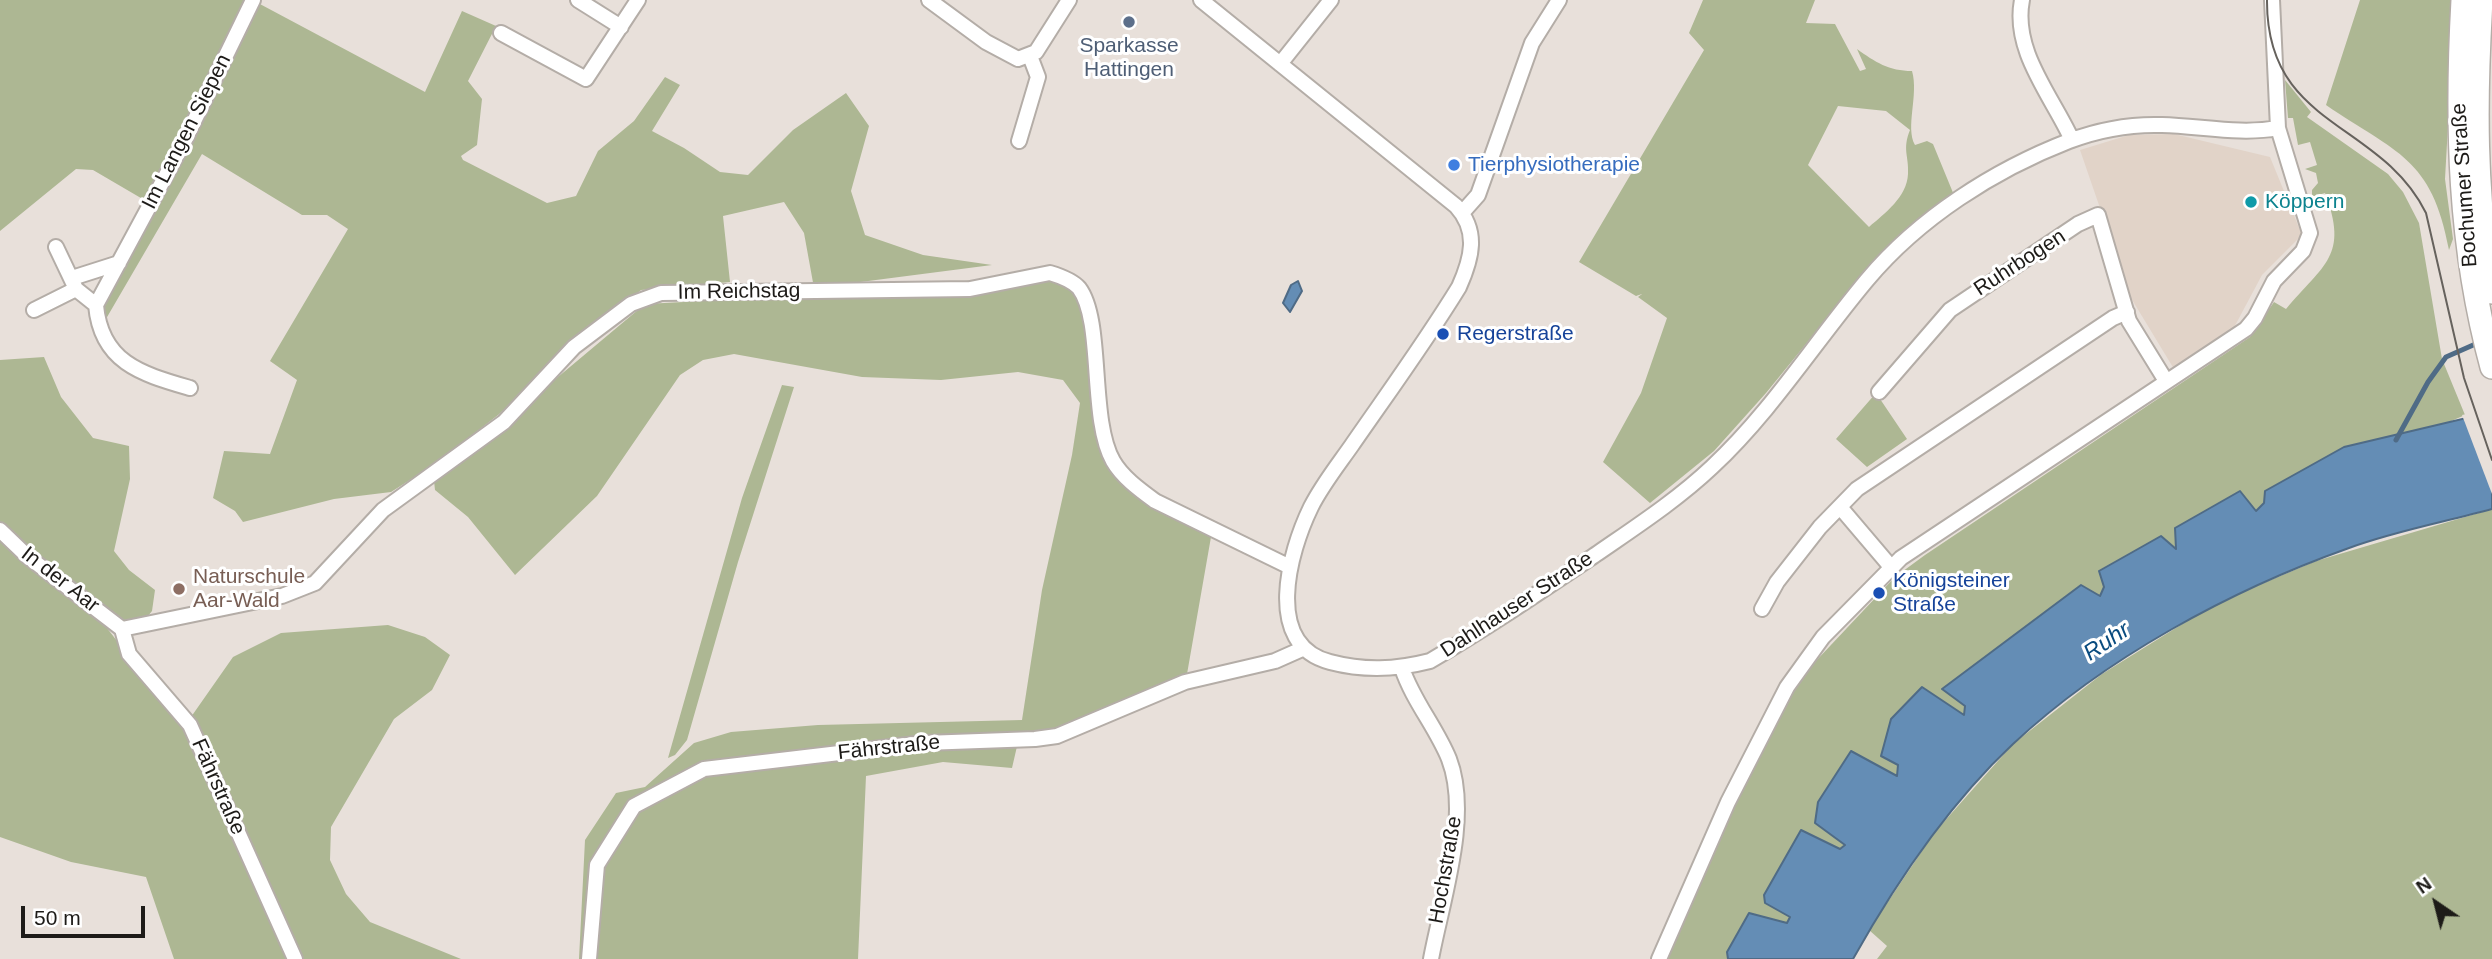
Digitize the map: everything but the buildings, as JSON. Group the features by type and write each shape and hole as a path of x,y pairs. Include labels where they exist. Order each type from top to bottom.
{"main road":[{"name":"Bochumer Straße","path":"2463,0 2459,128 2465,229 2485,285"},
{"name":"Bochumer Straße","path":"2481,0 2477,151 2492,367"}],"street":[{"name":"Im Langen Siepen","path":"96,305 185,140 253,0"},
{"path":"578,0 621,27"},
{"path":"500,33 586,79 638,0"},
{"path":"929,0 1005,55 1018,59 1030,56 1069,0"},
{"path":"1201,0 1462,213 1471,228 1470,262 1459,287 1318,496 1290,567 1288,610 1291,627 1302,649"},
{"path":"1280,64 1331,0"},
{"path":"1462,213 1478,195 1532,43 1559,0"},
{"path":"2022,0 2021,32 2026,50 2072,140"},
{"path":"1659,959 1728,802 1787,687 1816,646 1891,566 2246,329 2273,281 2303,251 2310,233 2278,128 2272,0"},
{"path":"1019,141 1038,77 1030,56"},
{"name":"Dahlhauser Straße","path":"1302,649 1318,659 1345,666 1402,668 1430,662 1646,521 1713,466 1742,436 1867,280 1927,221 2005,171 2072,140 2122,127 2161,125 2257,131 2278,128"},
{"name":"Ruhrbogen","path":"1879,392 1958,303 2078,225 2098,215 2127,312 2136,333 2166,382"},
{"path":"56,247 74,283 96,305 97,323 122,361 139,374 190,388"},
{"path":"34,310 74,283 118,263"},
{"name":"Im Reichstag","path":"122,629 282,596 315,583 383,510 503,422 592,332 631,304 661,293 970,289 1042,274 1060,276 1077,285 1087,307 1103,426 1113,462 1136,487 1155,501 1290,567"},
{"path":"1762,609 1783,575 1857,489 2113,318 2127,312"},
{"path":"1840,507 1891,566"},
{"name":"In der Aar","path":"0,530 27,556 122,629"},
{"name":"Fährstraße","path":"122,629 130,654 190,725 295,959"},
{"name":"Fährstraße","path":"589,959 597,865 634,806 704,769 924,743 1057,736 1185,682 1275,661 1302,649"},
{"name":"Hochstraße","path":"1402,668 1406,681 1441,739 1456,783 1457,824 1431,959"}],"shaded area":[{"path":"2174,134 2270,157 2302,235 2262,275 2230,335 2174,369 2131,298 2080,150 2129,135"}],"green space":[{"path":"0,0 248,0 146,201 93,170 76,169 0,231"},
{"path":"1703,0 1815,0 1806,23 1835,24 1860,71 1866,69 1857,49 1883,65 1912,71 1912,138 1915,145 1927,141 1933,144 1956,200 1859,279 1766,393 1714,451 1650,503 1603,462 1641,393 1667,318 1638,297 1642,294 1636,296 1579,262 1704,50 1689,33","holes":["1838,106 1886,111 1910,130 1906,148 1907,182 1899,197 1869,227 1808,165"]},
{"path":"2360,0 2455,0 2445,179 2453,239 2449,250 2442,219 2421,176 2391,147 2326,105"},
{"path":"258,3 425,92 462,11 496,26 468,81 482,99 477,145 461,156 463,160 547,203 576,196 598,151 634,121 665,77 680,85 652,131 720,172 748,175 793,130 846,93 869,126 851,191 865,235 923,255 992,265 814,288 804,233 784,202 723,216 730,282 641,290 498,415 435,464 391,492 334,499 243,522 235,511 213,498 224,451 270,454 297,380 270,361 348,229 327,215 302,215 202,154 103,324 102,311"},
{"path":"2285,80 2311,112 2307,117 2388,174 2403,192 2419,223 2442,359 2465,415 2264,503 2255,511 2240,491 2177,549 2161,536 2099,571 2104,587 2100,597 2020,632 1942,689 1965,706 1964,716 1898,765 1897,776 1845,845 1765,903 1790,917 1787,923 1749,913 1727,952 1728,959 1667,959 1739,795 1798,680 1895,577 2250,337 2274,302 2286,309 2329,258 2333,246 2332,214 2325,193 2312,197 2312,190 2318,183 2316,173 2305,169 2317,165 2310,142 2298,145 2293,118 2288,118"},
{"path":"1042,274 1082,279 1101,452 1132,493 1211,537 1187,674 1036,737 702,768 633,804 594,866 585,959 579,959 585,840 616,793 645,787 694,743 731,732 818,725 1022,720 1042,590 1072,455 1080,403 1063,380 1018,372 941,380 862,377 734,354 703,360 680,375 597,496 515,575 468,517 435,490 434,481 645,304 800,296"},
{"path":"44,357 61,397 93,438 129,446 130,479 114,551 129,570 155,590 152,611 144,621 124,622 27,553 0,524 0,360"},
{"path":"782,385 794,387 738,562 687,740 675,755 668,758 742,498"},
{"path":"1876,393 1907,439 1867,467 1836,439"},
{"path":"2492,509 2492,959 1877,959 1887,946 1869,930 1934,833 2013,744 2102,674 2216,603 2316,561"},
{"path":"0,538 28,567 103,623 184,727 233,657 281,633 388,625 425,637 450,655 432,690 394,719 331,827 330,860 346,894 370,922 461,959 174,959 146,877 71,862 0,837"},
{"path":"1018,742 1012,768 943,762 866,776 858,959 593,959 600,866 635,808 706,771"}],"water":[{"path":"1298,281 1302,291 1290,312 1283,303 1291,285"},
{"name":"Ruhr","path":"2492,412 2492,509 2384,537 2304,565 2260,584 2171,630 2088,683 2013,744 1967,792 1905,874 1853,959 1728,959 1727,952 1749,913 1787,923 1790,917 1765,903 1764,895 1801,830 1840,849 1845,845 1815,823 1818,802 1851,751 1897,776 1898,765 1881,756 1891,719 1922,687 1964,715 1965,706 1942,689 2081,585 2100,596 2104,587 2099,571 2161,536 2176,549 2175,528 2240,491 2256,511 2264,503 2265,491 2344,447"}],"pier":[{"path":"2492,408 2492,494 2462,415"}],"waterway":[{"path":"2396,440 2428,382 2446,357 2480,342"}],"tram line":[{"path":"2267,0 2272,42 2285,74 2305,99 2329,120 2382,158 2406,182 2426,213 2464,378 2492,460"}],"place":[{"name":"Sparkasse Hattingen","path":"1129,22"},
{"name":"Tierphysiotherapie","path":"1454,165"},
{"name":"Köppern","path":"2251,202"},
{"name":"Regerstraße","path":"1443,334"},
{"name":"Naturschule Aar-Wald","path":"179,589"},
{"name":"Königsteiner Straße","path":"1879,593"}]}
